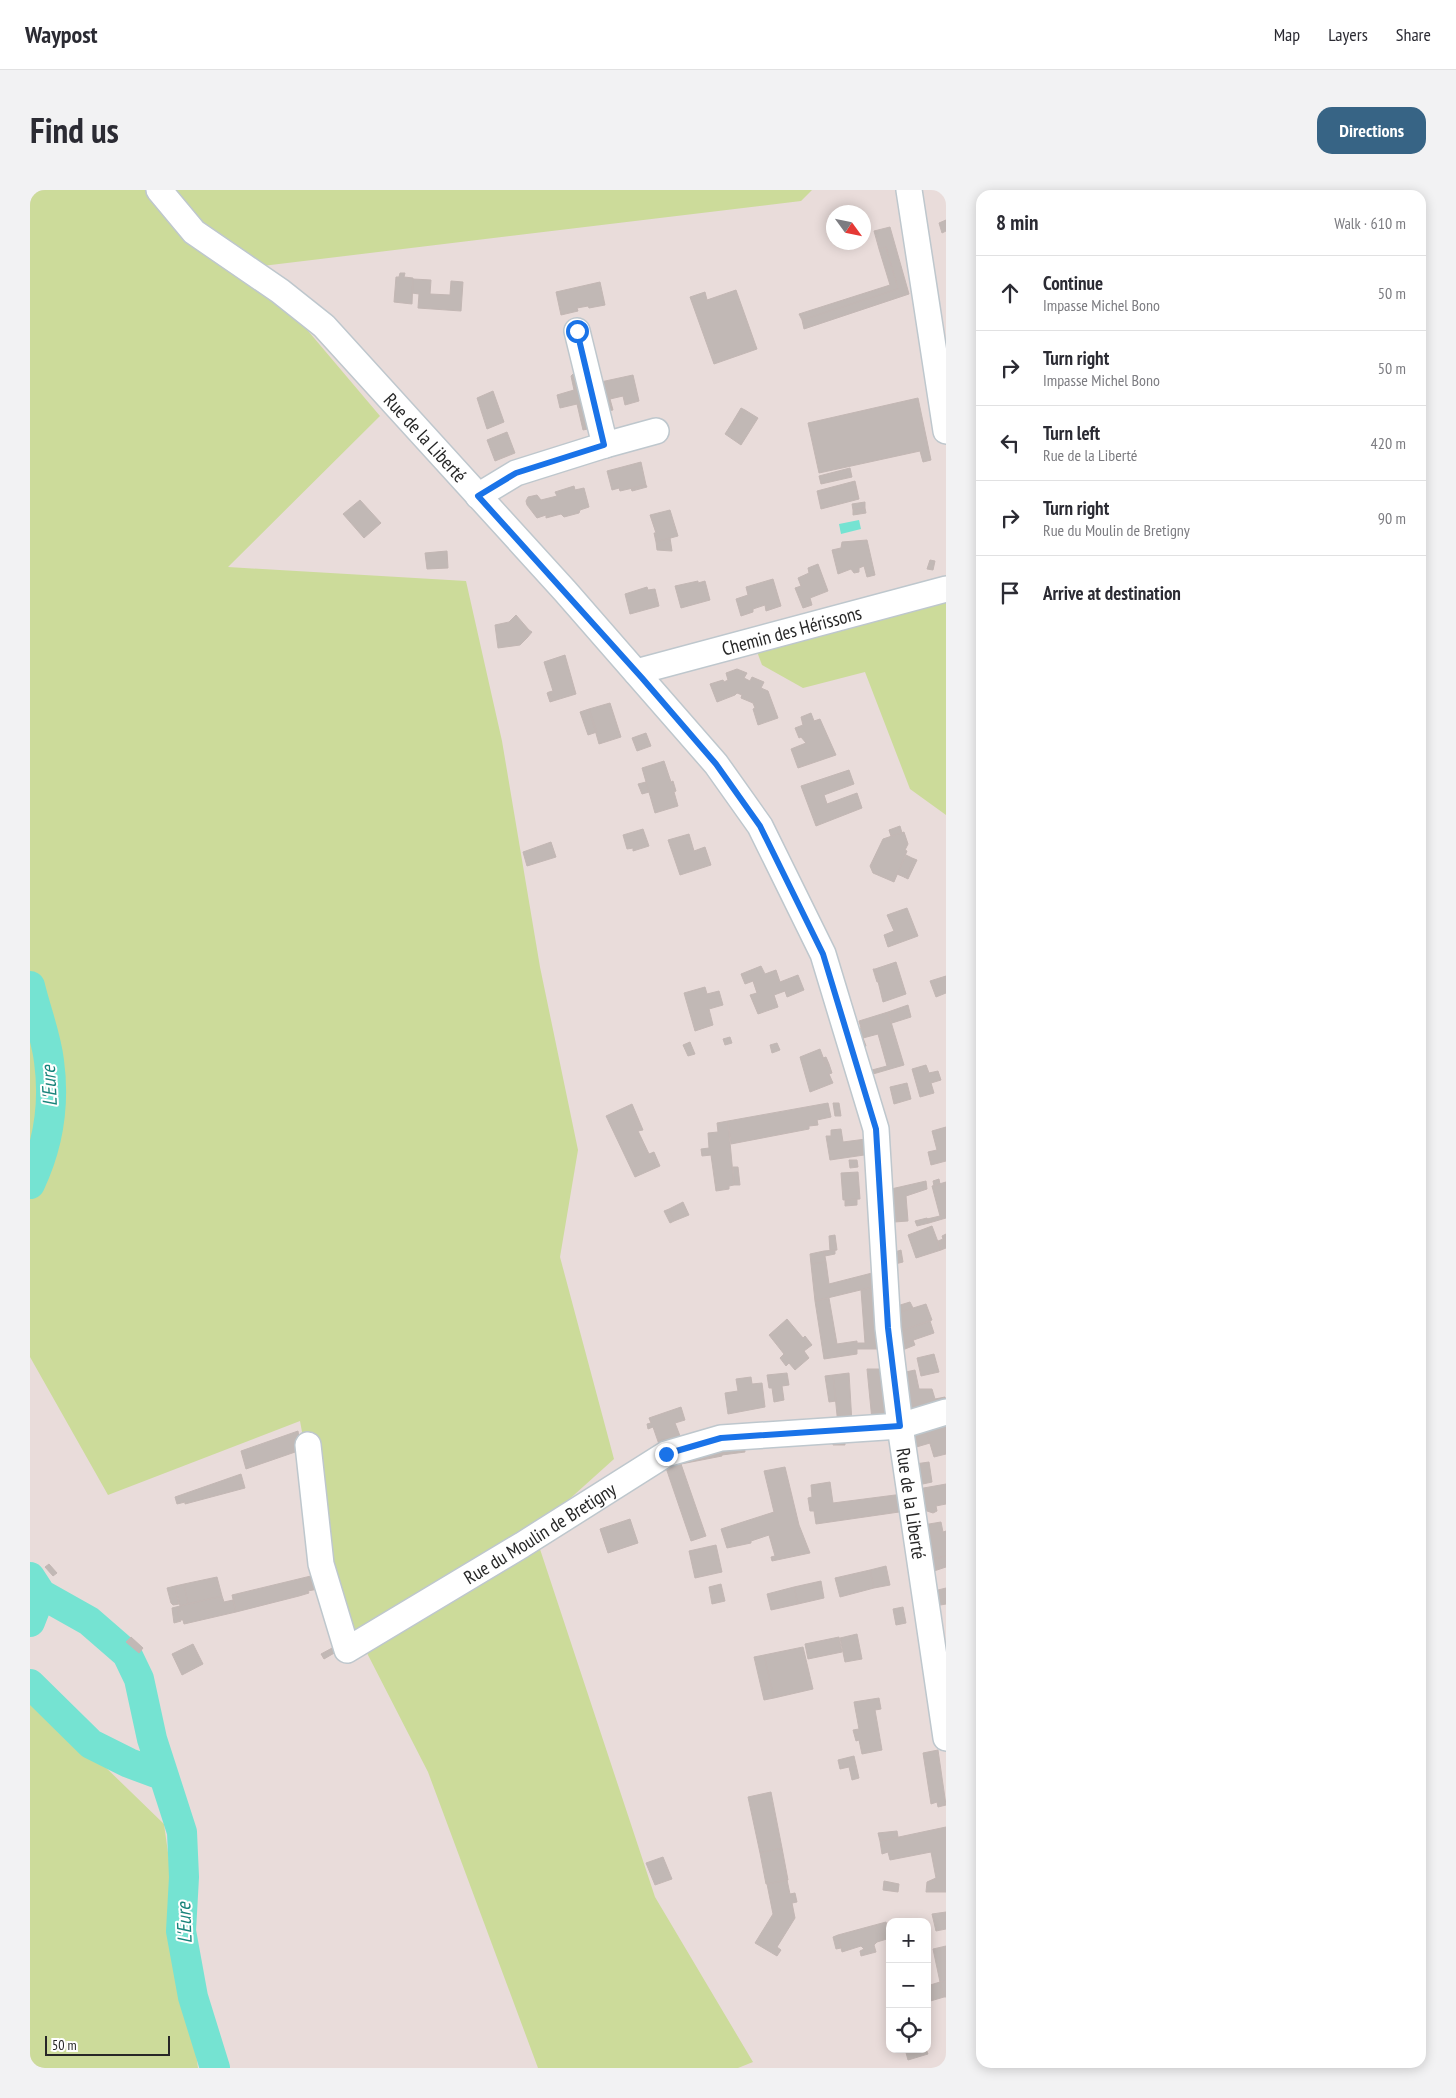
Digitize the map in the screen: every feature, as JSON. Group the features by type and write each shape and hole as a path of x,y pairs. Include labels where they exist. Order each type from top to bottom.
{"street":[{"name":"Rue de la Liberté","path":"158,190 194,232 280,291 324,326 636,672 716,764 760,826 823,954 876,1129 888,1328 900,1426 946,1738"},
{"path":"909,190 946,431"},
{"path":"577,331 604,445"},
{"path":"478,496 516,473 604,445 656,431"},
{"name":"Chemin des Hérissons","path":"636,672 946,589"},
{"name":"Rue du Moulin de Bretigny","path":"308,1445 321,1564 348,1650 522,1545 666,1454 721,1438 900,1426 946,1412"}],"green space":[{"path":"30,190 812,190 801,201 254,267 380,416 228,567 466,581 502,741 540,967 578,1150 560,1257 614,1459 534,1531 655,1897 753,2062 738,2068 538,2068 428,1772 329,1579 300,1421 108,1495 30,1357"},
{"path":"946,602 946,815 910,789 865,672 803,688 762,665 756,649"},
{"path":"30,1694 164,1824 198,2068 30,2068"}],"water":[{"path":"859,520 861,529 841,534 839,524"}],"building":[{"path":"946,220 946,231 942,233 939,223"},
{"path":"890,227 909,294 804,329 802,320 898,289 886,247 879,249 874,231"},
{"path":"886,247 898,289 802,320 799,314 890,285 879,249"},
{"path":"400,273 405,273 404,277 413,278 412,304 394,302 396,277 399,277"},
{"path":"413,279 431,280 430,294 450,295 451,281 463,282 461,311 418,308 419,294 412,293"},
{"path":"600,282 605,305 577,308 578,311 561,315 556,292"},
{"path":"736,290 757,349 714,364 690,297 705,292 707,300"},
{"path":"586,370 597,427 583,430 577,404 560,408 557,395 574,390 571,376 574,373"},
{"path":"633,375 639,401 625,405 623,396 610,399 613,410 603,412 596,383"},
{"path":"493,391 504,422 487,429 477,398"},
{"path":"918,398 931,460 923,462 920,451 819,473 808,423"},
{"path":"741,408 745,410 735,425 732,423"},
{"path":"745,410 758,418 741,445 725,434 732,423 735,425"},
{"path":"507,432 515,453 495,461 487,440"},
{"path":"641,462 646,485 620,491 619,488 612,490 607,471"},
{"path":"850,468 852,477 821,484 819,476"},
{"path":"855,481 859,499 821,509 817,491"},
{"path":"646,485 647,487 632,491 631,488"},
{"path":"574,486 575,490 584,488 589,507 580,510 579,513 564,517 561,514 537,518 527,505 528,497 537,495 541,500 557,496 555,492"},
{"path":"360,500 381,523 364,538 343,514"},
{"path":"865,502 865,508 853,510 852,504"},
{"path":"865,508 866,513 853,515 853,510"},
{"path":"670,510 678,536 656,542 654,533 656,533 650,515"},
{"path":"670,538 672,551 657,550 656,542"},
{"path":"867,540 875,575 867,577 864,566 859,568 859,572 854,573 851,569 838,574 832,550 841,548 842,542"},
{"path":"447,551 448,568 427,569 425,553"},
{"path":"930,560 935,561 933,570 927,569"},
{"path":"818,564 828,591 810,598 812,605 803,608 795,588 801,586 798,578 809,573 808,568"},
{"path":"773,579 781,606 766,611 765,605 741,616 736,599 748,595 746,587"},
{"path":"698,581 698,583 705,581 710,600 681,608 675,586"},
{"path":"647,587 648,590 655,589 659,606 630,614 625,594"},
{"path":"516,615 529,630 524,635 527,638 520,645 498,648 495,625 509,622"},
{"path":"529,630 532,632 527,638 524,635"},
{"path":"565,655 576,694 553,701 549,692 553,691 544,662"},
{"path":"737,669 747,673 744,678 750,681 752,677 764,682 761,688 768,691 778,718 758,725 753,703 741,698 742,695 737,693 717,702 710,684 728,680 726,673"},
{"path":"549,692 553,701 550,702 547,693"},
{"path":"610,703 621,737 599,744 589,709"},
{"path":"589,709 597,732 588,735 580,712"},
{"path":"811,713 814,721 820,719 836,755 798,768 791,749 806,743 801,737 799,738 795,728 803,725 801,717"},
{"path":"646,733 651,746 637,751 632,738"},
{"path":"664,761 671,782 673,781 678,806 655,813 642,768"},
{"path":"849,770 854,784 824,795 827,804 857,793 862,808 816,826 801,786"},
{"path":"646,782 649,792 642,794 638,784"},
{"path":"900,826 902,833 891,836 889,830"},
{"path":"643,829 649,846 633,851 633,848 627,849 623,835"},
{"path":"904,832 908,844 905,850 907,851 894,882 873,873 870,866 883,839"},
{"path":"689,834 694,851 705,847 711,865 680,875 668,840"},
{"path":"551,842 556,857 527,866 523,852"},
{"path":"906,855 912,858 913,861 907,876 904,877 897,874"},
{"path":"912,858 917,860 908,879 904,877 907,876 913,861"},
{"path":"907,908 918,936 888,947 884,935 894,931 887,915"},
{"path":"896,962 906,994 883,1002 875,969"},
{"path":"761,966 765,974 776,970 780,982 798,975 804,990 787,997 785,991 774,995 778,1007 758,1014 750,995 757,993 753,981 745,984 741,974"},
{"path":"873,969 875,969 879,982 877,982"},
{"path":"946,976 946,993 936,997 930,981"},
{"path":"705,987 707,994 719,991 723,1005 709,1009 713,1025 695,1031 684,993"},
{"path":"908,1005 911,1017 892,1023 888,1012"},
{"path":"888,1012 904,1065 873,1074 867,1071 869,1067 872,1070 887,1066 878,1034 863,1038 866,1046 860,1048 855,1030 861,1028 859,1021"},
{"path":"730,1037 732,1043 725,1045 723,1039"},
{"path":"690,1042 695,1054 688,1056 683,1045"},
{"path":"777,1043 780,1050 772,1053 770,1045"},
{"path":"820,1049 826,1065 829,1064 832,1073 829,1074 833,1083 810,1092 800,1057"},
{"path":"826,1057 829,1064 826,1065 823,1058"},
{"path":"926,1065 929,1073 938,1071 941,1080 931,1083 934,1093 920,1097 912,1069"},
{"path":"907,1083 911,1099 894,1104 890,1087"},
{"path":"828,1103 831,1117 817,1120 818,1125 809,1126 809,1129 731,1144 728,1121"},
{"path":"833,1103 839,1103 841,1116 835,1116"},
{"path":"632,1104 643,1130 638,1131 649,1154 654,1152 660,1166 635,1177 606,1116"},
{"path":"728,1121 734,1185 729,1186 729,1189 716,1191 711,1155 702,1156 701,1149 709,1148 708,1133 718,1132 717,1123"},
{"path":"946,1127 946,1161 931,1165 928,1152 937,1150 932,1131"},
{"path":"841,1129 843,1142 866,1139 871,1154 830,1160 826,1136 831,1136 831,1130"},
{"path":"849,1160 857,1160 858,1167 850,1168"},
{"path":"733,1167 738,1167 740,1185 734,1185"},
{"path":"858,1172 860,1199 843,1200 841,1173"},
{"path":"939,1179 940,1184 934,1186 933,1181"},
{"path":"926,1181 927,1189 906,1196 908,1221 894,1222 891,1189"},
{"path":"946,1182 946,1218 929,1223 927,1219 940,1216 932,1186"},
{"path":"857,1199 857,1205 845,1206 845,1200"},
{"path":"683,1202 689,1215 674,1221 669,1209"},
{"path":"669,1209 674,1221 670,1223 664,1211"},
{"path":"927,1218 929,1223 917,1226 915,1221"},
{"path":"932,1226 941,1250 916,1258 908,1235"},
{"path":"946,1234 946,1248 941,1250 938,1241 943,1239 942,1236"},
{"path":"835,1235 837,1250 830,1251 829,1236"},
{"path":"835,1250 835,1254 825,1256 824,1251"},
{"path":"901,1250 903,1262 895,1264 895,1252"},
{"path":"824,1251 826,1262 811,1264 810,1254"},
{"path":"826,1262 829,1284 876,1272 877,1286 815,1301 811,1264"},
{"path":"877,1286 880,1349 857,1349 857,1354 824,1359 815,1301 829,1298 837,1344 857,1341 857,1343 865,1343 861,1290"},
{"path":"910,1302 913,1308 897,1313 897,1306"},
{"path":"926,1304 932,1320 898,1332 897,1313"},
{"path":"787,1319 803,1338 805,1336 812,1345 804,1351 809,1358 795,1370 789,1363 786,1366 780,1358 784,1354 769,1335"},
{"path":"930,1321 934,1333 899,1345 898,1332"},
{"path":"913,1340 915,1345 900,1351 899,1345"},
{"path":"934,1354 939,1372 921,1376 917,1358"},
{"path":"867,1369 881,1369 886,1412 884,1415 872,1420"},
{"path":"915,1370 919,1389 932,1389 935,1399 945,1397 946,1402 907,1412 901,1373"},
{"path":"787,1373 789,1385 782,1386 784,1400 774,1402 772,1388 769,1388 767,1375"},
{"path":"849,1373 852,1423 838,1425 833,1375"},
{"path":"833,1375 836,1401 829,1402 825,1376"},
{"path":"751,1377 752,1384 762,1383 765,1407 728,1414 725,1393 738,1391 736,1379"},
{"path":"681,1407 685,1420 675,1423 682,1441 661,1450 653,1427 648,1429 647,1424 651,1423 649,1418"},
{"path":"946,1420 946,1454 934,1457 925,1427"},
{"path":"925,1427 930,1443 913,1448 911,1436"},
{"path":"298,1431 301,1450 246,1469 241,1451"},
{"path":"833,1438 845,1438 845,1445 833,1445"},
{"path":"744,1443 745,1452 722,1455 720,1446"},
{"path":"720,1446 722,1456 681,1464 706,1536 691,1541 664,1462"},
{"path":"929,1462 932,1482 918,1485 915,1464"},
{"path":"785,1467 799,1525 810,1553 772,1561 771,1557 775,1556 769,1535 751,1541 751,1543 727,1548 721,1529 774,1512 764,1471"},
{"path":"241,1474 245,1488 185,1504 185,1502 177,1504 175,1497"},
{"path":"830,1482 833,1503 903,1494 906,1511 816,1524 814,1511 810,1511 808,1498 812,1497 811,1485"},
{"path":"946,1484 946,1504 936,1506 937,1511 933,1513 921,1509 918,1489"},
{"path":"630,1519 638,1543 608,1553 600,1529"},
{"path":"941,1522 943,1532 946,1531 946,1556 929,1560 923,1525"},
{"path":"716,1545 722,1572 695,1578 689,1551"},
{"path":"946,1556 946,1567 931,1572 929,1560"},
{"path":"49,1564 57,1573 53,1576 45,1567"},
{"path":"886,1566 890,1585 874,1588 870,1570"},
{"path":"870,1570 874,1588 840,1597 835,1578"},
{"path":"315,1575 318,1589 308,1591 309,1593 299,1596 236,1612 232,1595"},
{"path":"217,1577 222,1596 188,1604 184,1584"},
{"path":"821,1581 824,1598 798,1604 794,1587"},
{"path":"184,1584 188,1604 180,1606 175,1586"},
{"path":"721,1584 725,1601 712,1604 709,1587"},
{"path":"175,1586 179,1604 173,1605 167,1588"},
{"path":"794,1587 798,1604 771,1610 767,1594"},
{"path":"946,1588 946,1604 935,1606 934,1591"},
{"path":"222,1596 224,1602 233,1600 236,1612 184,1624 183,1620 179,1620 180,1606"},
{"path":"180,1606 178,1613 179,1620 181,1621 174,1623 172,1608"},
{"path":"903,1607 906,1623 896,1625 893,1609"},
{"path":"857,1634 862,1659 845,1662 840,1638"},
{"path":"131,1637 143,1648 139,1653 126,1642"},
{"path":"839,1637 842,1652 808,1659 805,1644"},
{"path":"193,1644 203,1664 182,1675 172,1654"},
{"path":"334,1647 336,1652 324,1659 321,1654"},
{"path":"803,1647 813,1689 774,1698 764,1655"},
{"path":"764,1655 774,1698 764,1700 754,1657"},
{"path":"879,1698 881,1709 875,1710 882,1750 862,1754 859,1740 856,1741 853,1730 859,1729 854,1702"},
{"path":"938,1750 946,1805 938,1807 937,1802 931,1804 923,1753"},
{"path":"854,1756 859,1778 852,1780 849,1767 840,1769 838,1760"},
{"path":"771,1792 782,1848 760,1853 748,1797"},
{"path":"946,1827 946,1892 926,1892 927,1882 936,1878 931,1852 890,1860 888,1852 882,1854 880,1841"},
{"path":"897,1831 898,1837 880,1841 878,1833"},
{"path":"782,1848 788,1880 766,1884 760,1853"},
{"path":"663,1857 672,1879 655,1885 646,1863"},
{"path":"787,1880 790,1894 795,1893 797,1902 792,1903 795,1918 777,1947 781,1950 777,1956 755,1943 773,1914 767,1884"},
{"path":"884,1881 899,1884 898,1892 883,1890"},
{"path":"946,1912 946,1929 936,1931 932,1914"},
{"path":"886,1922 886,1939 874,1945 876,1952 861,1956 860,1951 864,1949 861,1946 842,1952 838,1935"},
{"path":"838,1935 841,1948 836,1949 833,1937"},
{"path":"946,1946 946,1981 940,1982 933,1949"},
{"path":"946,1981 946,1997 944,1997 940,1982"},
{"path":"940,1982 944,1997 931,2001 931,1985"},
{"path":"906,2053 928,2054 908,2060"}],"waterway":[{"name":"L'Eure","path":"30,986 48,1052 51,1077 49,1124 42,1154 30,1184"},
{"name":"L'Eure","path":"30,1577 41,1594 89,1621 127,1654 139,1679 152,1739 182,1832 184,1877 181,1931 193,1997 215,2068"},
{"name":"L'Eure","path":"30,1622 41,1594"},
{"name":"L'Eure","path":"30,1684 91,1744 129,1763 164,1776"}],"route":[{"path":"577,331 604,445 516,473 478,496 642,678 716,764 760,826 823,954 876,1129 888,1328 900,1426 721,1438 666,1454"}]}
